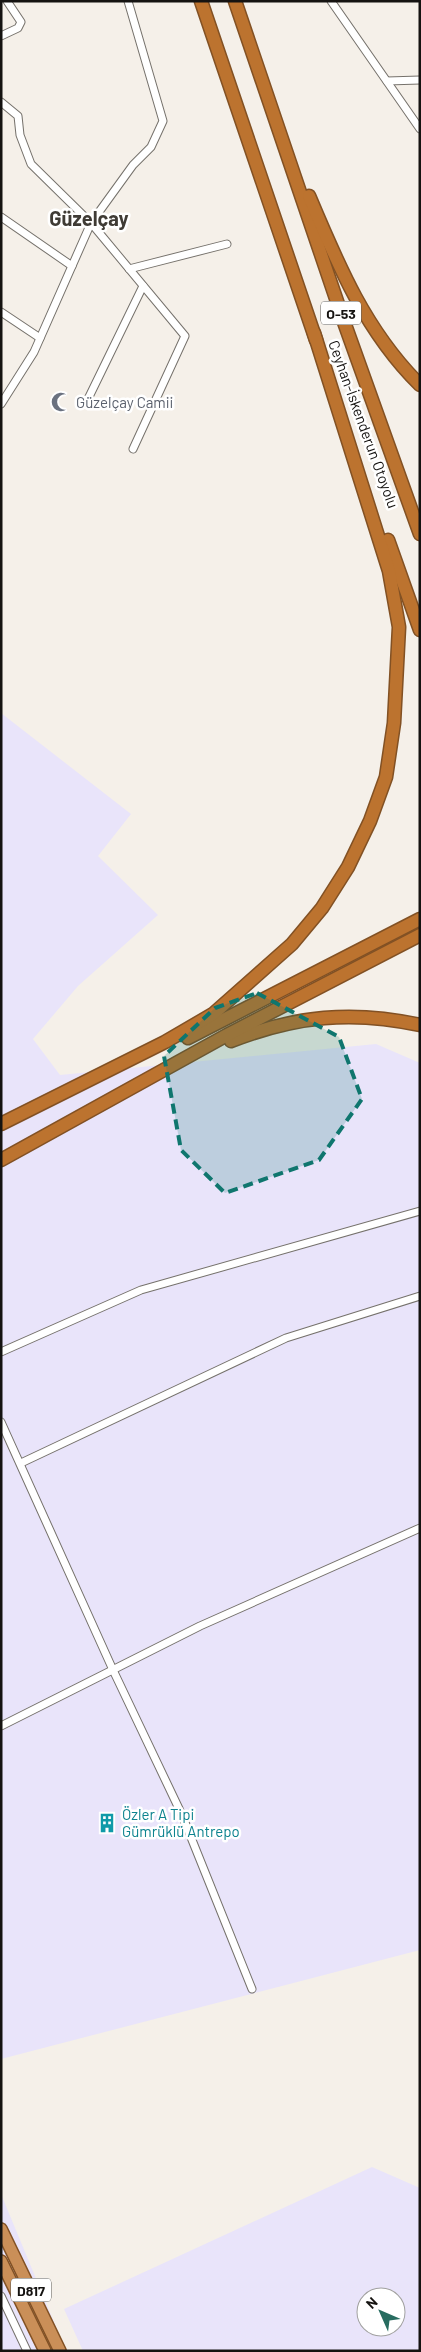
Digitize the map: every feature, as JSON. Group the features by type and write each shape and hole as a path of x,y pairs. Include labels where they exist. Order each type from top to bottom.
{"highway":[{"name":"Ceyhan-İskenderun Otoyolu","path":"201,1 314,333 420,630"},
{"name":"Ceyhan-İskenderun Otoyolu","path":"234,1 420,534"},
{"path":"265,90 353,296 376,334 420,385"},
{"path":"1,1124 165,1042 213,1014 292,944 322,908 348,867 370,821 386,777 394,723 399,627 389,571 314,333"},
{"path":"1,1124 74,1096 420,919"},
{"path":"1,1160 138,1084 420,935"},
{"path":"138,1084 217,1047 285,1023 318,1017 353,1015 420,1025"},
{"name":"D817","path":"1,2229 60,2351"},
{"name":"D817","path":"1,2261 45,2351"}],"street":[{"path":"1,36 18,28 22,22 7,1"},
{"path":"1,404 16,383 40,338 91,223 132,165 151,146 163,121 128,1"},
{"path":"331,1 420,129"},
{"path":"387,81 420,80"},
{"path":"1,102 18,116 20,135 32,164 91,223 185,336 133,449"},
{"path":"1,217 72,266"},
{"path":"129,269 227,244"},
{"path":"87,401 143,286"},
{"path":"1,312 40,338"},
{"path":"1,1352 141,1290 420,1211"},
{"path":"21,1463 286,1338 420,1296"},
{"path":"1,1422 113,1670 182,1815 252,1989"},
{"path":"1,1726 200,1626 420,1528"},
{"path":"1,2296 27,2351"}],"highlighted area":[{"path":"257,993 339,1037 362,1099 319,1160 225,1193 181,1150 164,1056 215,1008"}],"shaded area":[{"path":"1,713 131,814 98,856 158,915 78,986 33,1039 60,1075 376,1044 420,1063 420,1950 1,2059"},
{"path":"372,2167 420,2188 420,2351 83,2351 64,2309"},
{"path":"1,2194 66,2351 1,2351"}],"place":[{"name":"Güzelçay Camii","path":"61,402"},
{"name":"Özler A Tipi Gümrüklü Antrepo","path":"107,1823"}],"district":[{"name":"Güzelçay","path":"89,218"}]}
